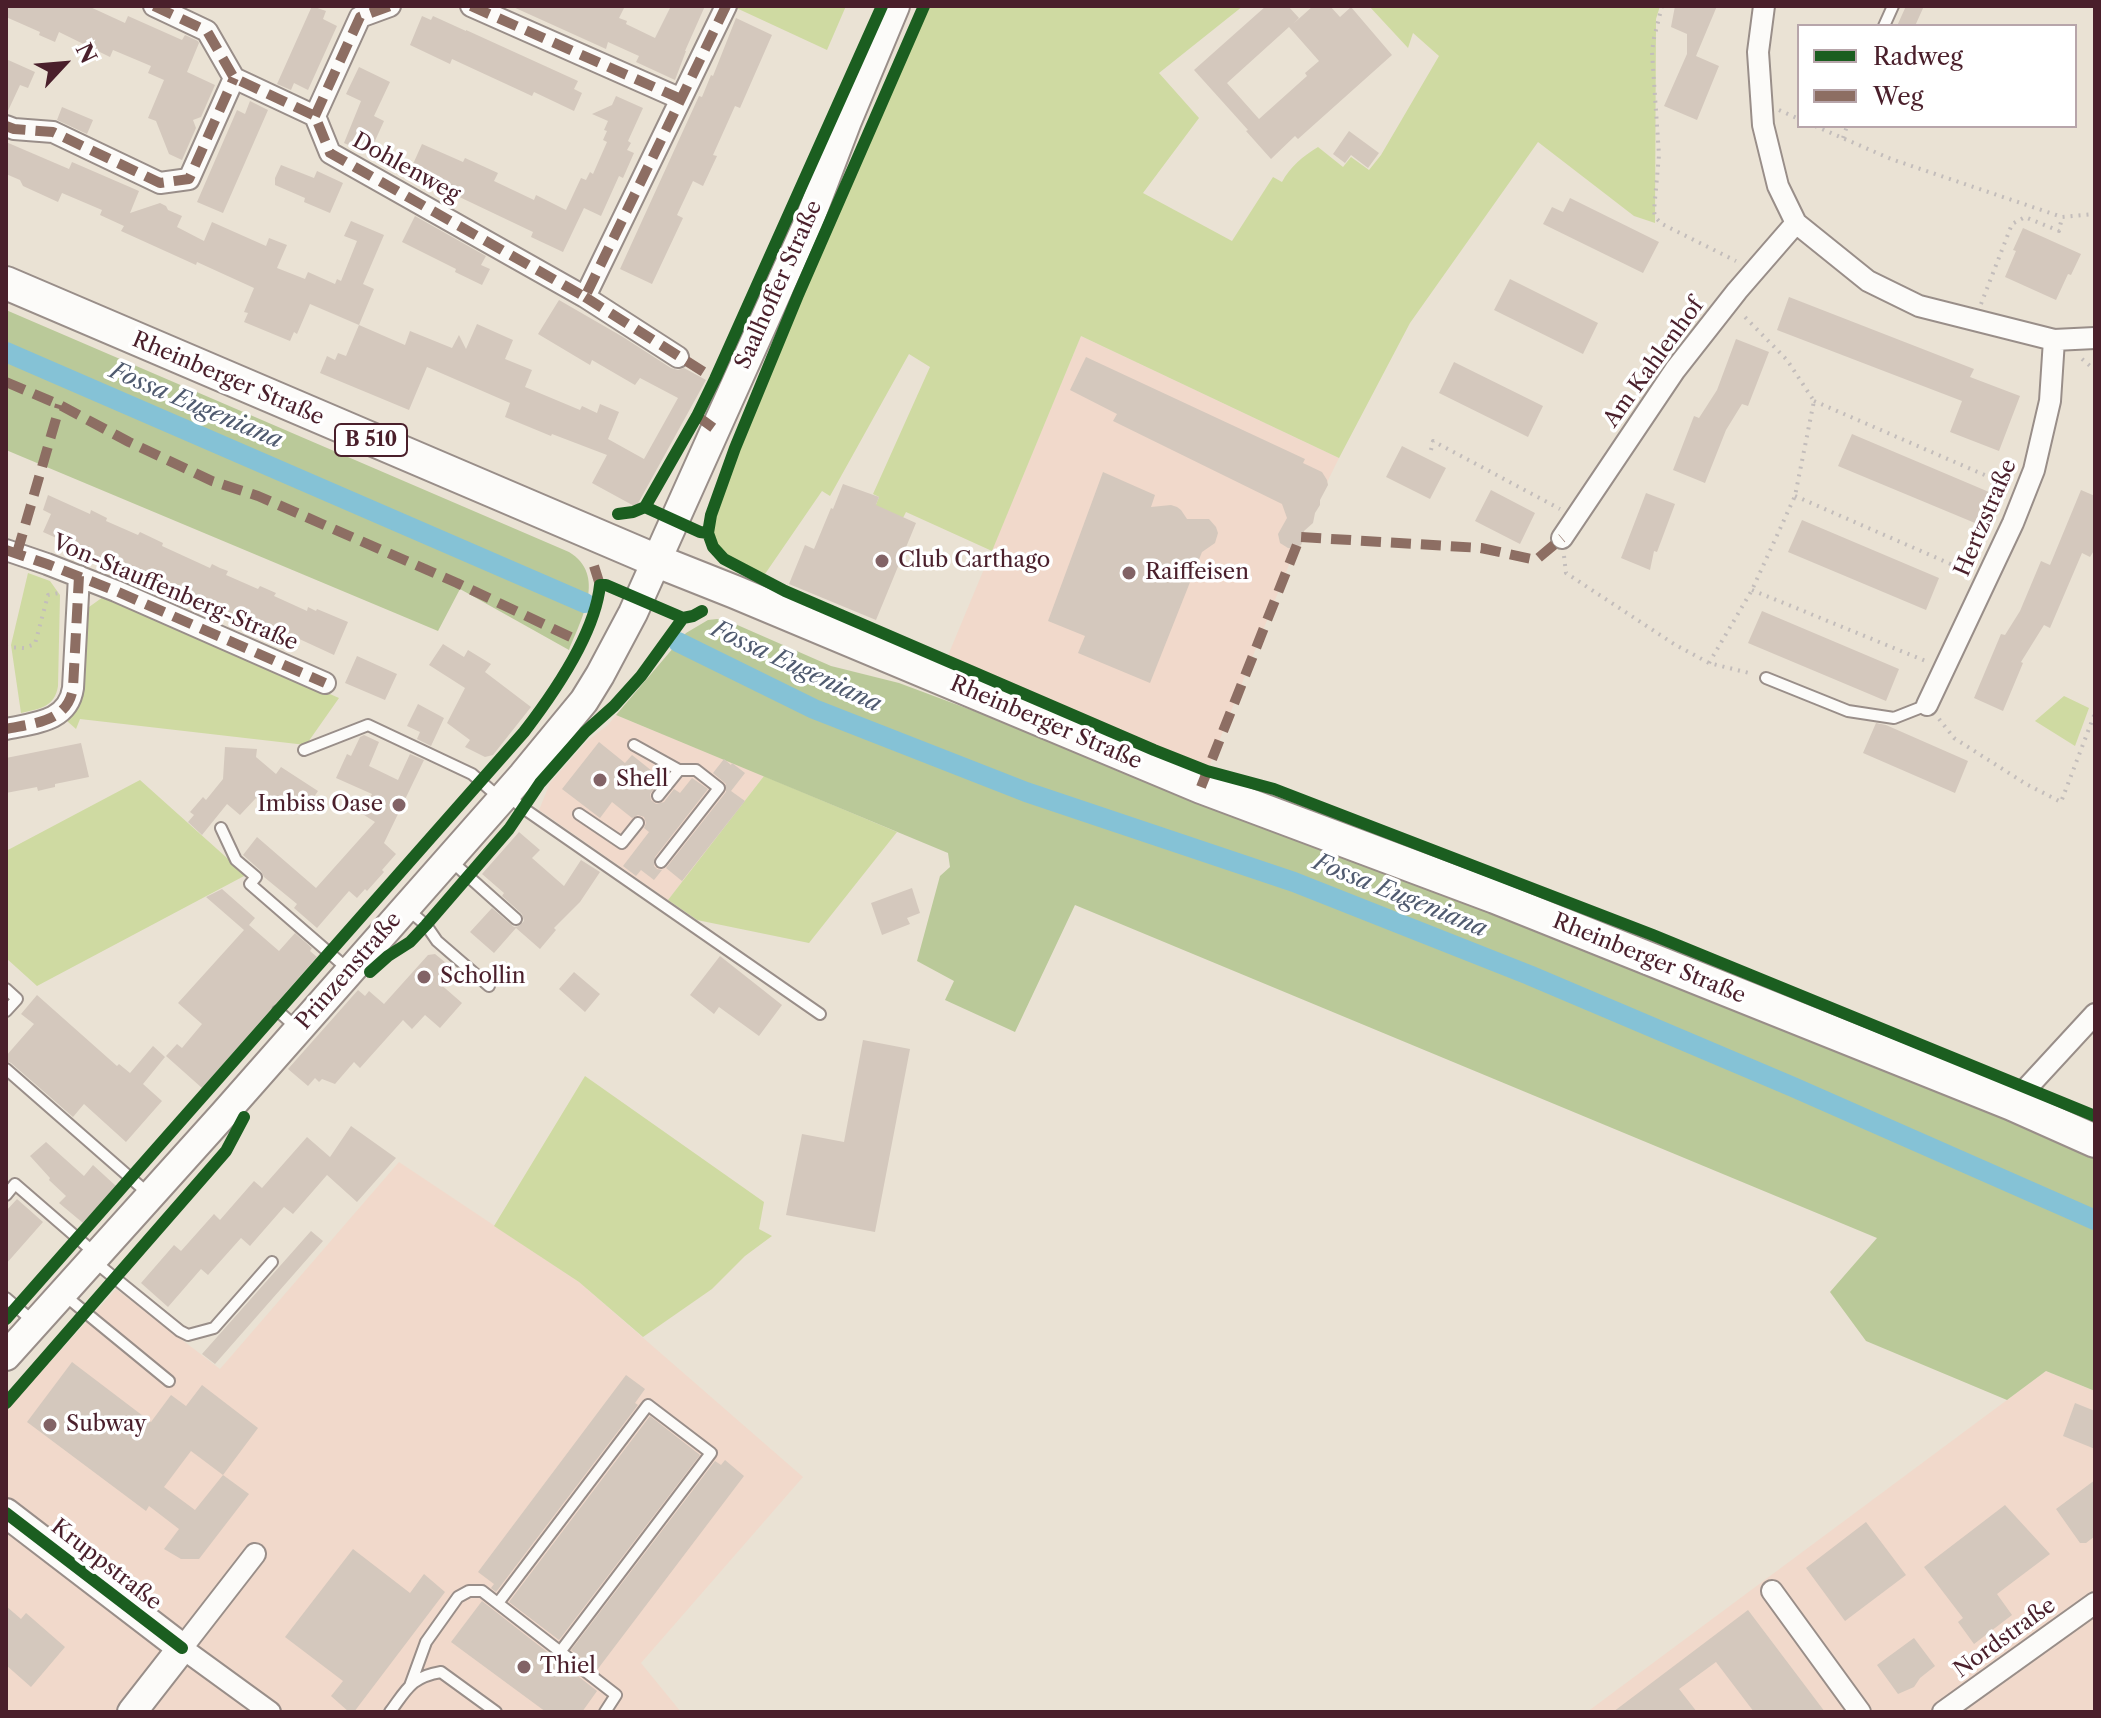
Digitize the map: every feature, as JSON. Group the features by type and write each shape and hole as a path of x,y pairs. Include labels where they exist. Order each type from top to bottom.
{"main road":[{"name":"Saalhoffer Straße","path":"657,561 809,221 895,6"},
{"name":"Rheinberger Straße","path":"6,283 657,561 1201,787 1495,897 2012,1104 2095,1141"},
{"name":"Prinzenstraße","path":"6,1356 151,1197 288,1020 350,971 584,701 611,655 657,561"},
{"name":"Kruppstraße","path":"6,1513 182,1648"},
{"path":"132,1712 182,1648"}],"street":[{"path":"154,6 207,31 234,78 315,116 360,17 390,6"},
{"path":"471,6 681,99"},
{"path":"585,297 726,6"},
{"path":"1764,6 1758,52 1763,125 1778,186 1796,223 1868,281 1919,306 2054,340 2095,338"},
{"path":"6,126 53,132 160,183 189,179 234,78"},
{"name":"Dohlenweg","path":"315,116 330,153 585,297 678,357"},
{"name":"Am Kahlenhof","path":"1562,538 1675,370 1796,223"},
{"name":"Hertzstraße","path":"1927,705 2013,523 2034,470 2050,401 2054,340"},
{"name":"Von-Stauffenberg-Straße","path":"6,550 325,683"},
{"path":"6,729 49,719 65,709 69,702 73,688 78,582"},
{"path":"2012,1104 2095,1014"},
{"path":"182,1648 255,1554"},
{"path":"1772,1591 1860,1712"},
{"name":"Nordstraße","path":"1943,1712 2095,1603"},
{"name":"Kruppstraße","path":"182,1648 270,1712"}],"lane":[{"path":"1766,678 1848,711 1894,718 1927,705"},
{"path":"304,750 368,725 472,774 820,1014"},
{"path":"634,745 679,770 696,770 719,788 661,862"},
{"path":"658,796 679,770"},
{"path":"579,814 622,843 638,823"},
{"path":"221,828 236,860 256,877 250,884 350,971"},
{"path":"448,859 516,919"},
{"path":"406,908 426,925 437,941 489,986"},
{"path":"6,989 17,999 6,1011"},
{"path":"6,1069 151,1197"},
{"path":"6,1195 15,1184 96,1258 188,1335 214,1328 272,1262"},
{"path":"63,1294 169,1381"},
{"path":"6,1298 35,1324"},
{"path":"498,1603 648,1405 711,1453 560,1652"},
{"path":"410,1686 426,1642 458,1597 469,1591 482,1591 616,1695 605,1712"},
{"path":"390,1712 423,1675 441,1672 496,1712"}],"path":[{"path":"1662,6 1652,52 1659,155 1655,217 1662,224 1754,271"},
{"path":"1820,128 1891,159 2062,217 2095,214"},
{"path":"1843,138 1846,128"},
{"path":"1975,321 2012,224 2025,217 2059,231 2062,217"},
{"path":"1729,301 1787,360 1814,401 2025,492"},
{"path":"1709,663 1752,590 1795,496 1814,401"},
{"path":"1431,450 1433,441 1576,517"},
{"path":"1795,496 1986,579"},
{"path":"1562,538 1566,573 1674,644 1709,663 1766,678"},
{"path":"6,647 24,648 35,644 48,595 78,582"},
{"path":"1752,590 1944,669"},
{"path":"1927,705 1954,738 2026,784 2061,802 2095,713"}],"shaded area":[{"path":"1081,336 1339,458 1300,537 1201,787 939,677"},
{"path":"616,715 764,776 668,900 539,810 550,783 587,741"},
{"path":"399,1162 579,1282 803,1477 641,1663 681,1712 6,1712 6,1411 116,1289 220,1369"},
{"path":"2046,1371 2095,1391 2095,1712 1587,1712"}],"green space":[{"path":"732,6 846,6 827,50"},
{"path":"929,6 1243,6 1159,73 1199,118 1143,193 1232,241 1273,177 1282,182 1297,162 1318,147 1343,167 1351,157 1369,170 1439,56 1413,33 1408,48 1369,6 1660,6 1656,19 1655,223 1634,216 1538,142 1410,323 1339,458 1081,336 992,551 906,512 902,520 875,507 879,497 873,494 930,367 909,354 830,496 822,491 765,574 726,556 720,550 713,536 716,510 776,358"},
{"path":"6,310 569,552 587,573 589,585 584,611 569,650 460,589 438,631 6,450"},
{"path":"28,573 50,581 60,595 58,686 50,703 21,713 11,645"},
{"path":"103,597 339,698 306,745 80,719 76,729 67,721 75,711 83,686 84,618 89,607"},
{"path":"708,620 726,620 831,666 899,683 1346,850 2095,1154 2095,1391 2046,1371 2007,1400 1866,1341 1830,1292 1877,1238 1075,905 1015,1032 945,1000 954,981 917,961 940,876 950,867 948,853 616,715 686,633"},
{"path":"2064,696 2089,708 2075,746 2035,721"},
{"path":"764,776 897,832 809,943 697,920 668,900"},
{"path":"140,780 246,875 37,986 6,958 6,851"},
{"path":"585,1076 764,1202 759,1229 772,1236 745,1256 712,1289 643,1337 579,1282 494,1226"}],"building":[{"path":"6,6 88,6 125,23 128,16 182,40 185,35 198,41 187,72 215,85 201,117 193,120 196,128 182,160 169,154 156,121 148,118 164,80 148,73 151,66 113,50 110,57 59,32 55,42 6,17"},
{"path":"312,6 326,11 323,19 337,26 308,90 294,83 291,90 277,84"},
{"path":"511,6 625,6 619,18 655,38 671,6 705,6 675,80 636,62 639,56 608,42 606,49"},
{"path":"1266,6 1288,6 1299,18 1293,24 1313,6 1330,6 1340,17 1351,7 1392,55 1298,139 1295,136 1271,159 1194,70","holes":["1289,27 1319,61 1305,73 1307,76 1259,119 1227,83"]},
{"path":"1675,6 1717,6 1696,56 1719,66 1697,120 1664,106 1687,54 1687,34 1671,27"},
{"path":"1906,6 1924,6 1916,24 1898,24"},
{"path":"422,16 431,20 433,16 578,81 574,89 582,93 574,111 534,92 532,96 452,59 450,64 410,45"},
{"path":"736,18 772,35 740,108 735,106 703,186 693,181 677,215 683,218 652,284 620,269 699,96 702,97 713,76"},
{"path":"6,59 35,72 28,88 20,85 7,113"},
{"path":"359,67 390,82 374,116 384,121 369,154 344,143 361,101 346,94"},
{"path":"616,96 643,108 628,141 631,143 627,150 634,153 623,178 619,176 601,216 584,208 563,252 531,237 533,232 409,173 422,144 498,173 494,181 534,200 536,195 566,210 581,178 586,180 590,172 593,174 607,142 603,140 608,121 592,114 612,105"},
{"path":"250,101 268,110 223,213 197,202 237,110 245,114"},
{"path":"62,107 93,120 87,134 57,120"},
{"path":"1349,131 1379,153 1368,168 1351,155 1345,163 1333,154"},
{"path":"6,142 69,169 72,162 139,191 130,213 160,203 182,216 177,227 204,241 212,222 266,246 269,238 287,245 277,268 305,279 308,272 335,284 337,279 341,281 357,241 344,236 351,221 384,235 363,284 374,289 359,325 310,304 297,334 294,332 290,341 244,322 248,313 244,312 254,288 121,231 124,226 100,215 102,210 62,193 58,202 23,186 20,180 6,174"},
{"path":"281,165 314,178 317,171 343,183 330,213 275,185"},
{"path":"1570,198 1659,242 1643,273 1543,224 1552,207 1563,212"},
{"path":"415,216 486,256 481,265 490,269 482,285 402,242"},
{"path":"2023,228 2081,254 2056,300 2005,277"},
{"path":"1510,279 1598,323 1583,354 1494,310"},
{"path":"1789,297 1974,369 1970,377 2020,396 1999,451 1950,432 1962,401 1777,330"},
{"path":"559,300 671,368 684,368 706,380 636,507 592,483 607,455 505,417 510,403 427,367 409,410 320,373 327,356 335,360 338,353 346,356 359,325 405,345 410,331 452,348 459,335 466,349 477,324 513,340 505,359 532,370 525,387 580,410 582,406 597,413 600,404 619,412 608,439 644,459 678,398 640,378 635,385 592,360 590,365 538,334"},
{"path":"1736,339 1769,352 1748,406 1742,404 1726,430 1705,483 1673,470 1694,416 1699,418 1717,390"},
{"path":"1086,357 1305,459 1303,463 1322,472 1328,485 1313,523 1304,531 1301,545 1293,549 1280,543 1278,534 1287,518 1282,504 1113,421 1117,414 1070,390"},
{"path":"1454,362 1543,406 1528,437 1439,393"},
{"path":"1852,434 1989,492 1975,523 1838,466"},
{"path":"1402,446 1446,468 1430,499 1386,477"},
{"name":"Raiffeisen","path":"1103,472 1155,495 1151,507 1171,505 1181,510 1187,519 1209,519 1218,533 1215,543 1202,552 1150,683 1078,653 1085,636 1048,621"},
{"path":"843,484 879,497 876,505 916,523 876,620 789,584 805,545 814,549"},
{"path":"1491,490 1535,513 1520,544 1475,521"},
{"path":"2081,490 2095,496 2095,549 2090,557 2082,553 2050,628 2044,625 2021,662 2003,711 1974,698 2001,634 2005,635 2020,611 2041,561 2050,565"},
{"path":"1646,493 1675,504 1657,552 1654,551 1650,570 1621,558"},
{"path":"48,495 90,514 91,510 107,518 106,521 138,535 140,532 210,568 212,564 228,571 226,575 276,593 274,596 307,611 308,607 317,609 348,622 334,655 295,637 292,643 43,532 51,514 43,510"},
{"path":"1802,520 1939,578 1926,610 1788,552"},
{"path":"1762,611 1899,669 1886,701 1748,643"},
{"path":"443,644 464,657 468,650 491,664 485,672 531,707 493,755 485,757 465,747 470,740 447,723 465,688 429,665"},
{"path":"357,656 397,674 385,700 345,683"},
{"path":"418,704 444,718 431,746 417,739 420,732 407,726"},
{"path":"1876,723 1968,761 1955,793 1863,753"},
{"path":"364,735 379,742 369,766 398,780 410,754 424,760 384,843 396,854 367,891 365,889 357,898 349,891 317,928 294,908 297,904 243,855 257,837 316,888 375,822 361,813 372,794 336,778 347,754 351,756"},
{"path":"599,742 625,763 632,755 662,779 650,794 656,804 664,802 674,789 680,793 692,778 708,789 655,857 654,866 662,870 654,880 641,870 636,876 623,866 649,832 644,828 644,817 638,815 632,818 612,802 600,818 562,789"},
{"path":"81,743 89,777 38,791 37,787 6,793 6,758"},
{"path":"225,747 257,749 256,757 276,774 281,767 318,791 310,803 302,798 292,813 276,802 272,808 256,798 240,815 227,804 202,835 188,822 194,815 190,812 203,797 206,800 223,779"},
{"path":"724,759 745,773 731,791 745,801 682,881 666,868 726,792 726,784 713,773"},
{"path":"519,832 540,850 532,858 564,886 581,860 600,872 580,902 554,928 556,930 540,949 516,928 494,953 470,932 492,908 514,927 524,921 522,914 502,896 504,893 482,874"},
{"path":"912,888 920,913 907,918 910,924 882,935 871,903"},
{"path":"222,889 255,918 249,925 279,951 295,933 317,957 202,1088 166,1056 177,1044 182,1048 202,1024 178,1003 244,930 206,897"},
{"path":"435,954 451,967 438,982 462,1003 440,1028 425,1015 412,1029 403,1020 360,1068 354,1062 335,1084 322,1079 319,1082 315,1078 308,1086 288,1069 358,990 365,996 369,991 384,1004 428,955"},
{"path":"720,956 782,1005 759,1036 719,1007 714,1014 690,995"},
{"path":"574,972 600,994 585,1012 559,989"},
{"path":"37,995 117,1066 119,1064 130,1073 153,1046 165,1057 143,1084 162,1101 126,1142 84,1104 73,1117 6,1061 6,1056 34,1024 21,1014"},
{"path":"863,1040 910,1049 875,1232 786,1215 802,1134 844,1142"},
{"path":"351,1126 396,1158 357,1202 327,1175 293,1214 284,1207 250,1246 241,1238 208,1275 201,1269 168,1307 141,1283 174,1245 181,1251 214,1214 220,1220 254,1181 262,1188 307,1137 330,1157"},
{"path":"46,1142 84,1176 93,1165 116,1186 83,1223 59,1203 66,1196 30,1156"},
{"path":"17,1199 43,1222 6,1264 6,1211"},
{"path":"311,1231 323,1241 215,1364 202,1354"},
{"path":"72,1362 151,1422 171,1395 186,1406 202,1385 258,1428 223,1475 249,1494 199,1559 181,1559 164,1549 179,1529 149,1506 146,1511 27,1422","holes":["191,1451 223,1475 195,1510 164,1487"]},
{"path":"626,1375 645,1389 635,1403 638,1405 496,1592 491,1588 494,1584 478,1572"},
{"path":"2075,1403 2095,1411 2095,1449 2063,1436"},
{"path":"650,1416 700,1455 559,1640 509,1602"},
{"path":"725,1460 744,1476 597,1670 571,1650 715,1461 721,1465"},
{"path":"2095,1480 2095,1536 2086,1543 2080,1543 2056,1509"},
{"path":"2005,1505 2050,1554 1997,1594 2012,1615 1974,1644 1958,1622 1963,1618 1924,1567"},
{"path":"1866,1522 1906,1575 1845,1621 1806,1568"},
{"path":"353,1549 410,1593 424,1574 445,1592 354,1712 349,1712 331,1696 343,1681 285,1637"},
{"name":"Thiel","path":"482,1601 597,1691 582,1712 546,1712 451,1642"},
{"path":"6,1606 21,1619 26,1613 65,1647 31,1687 6,1665"},
{"path":"1748,1610 1825,1712 1754,1712 1716,1662 1679,1689 1697,1712 1613,1712"},
{"path":"1914,1638 1935,1666 1914,1687 1898,1694 1877,1665"}],"waterway":[{"name":"Fossa Eugeniana","path":"6,352 585,603"},
{"name":"Fossa Eugeniana","path":"678,642 814,709 1026,792 1294,882 1529,975 2095,1220"}],"marked path":[{"path":"154,6 207,31 234,78 315,116 330,153 585,297 726,6"},
{"path":"315,116 360,17 390,6"},
{"path":"471,6 681,99"},
{"path":"6,126 53,132 160,183 189,179 234,78"},
{"path":"585,297 715,379"},
{"path":"6,382 60,405 212,481 258,496 457,583 581,642"},
{"path":"17,553 60,405"},
{"path":"697,416 715,429"},
{"path":"1201,787 1300,537 1481,548 1536,560 1562,538"},
{"path":"6,550 116,591 325,683"},
{"path":"594,566 600,585 599,593"},
{"path":"6,729 48,719 64,708 70,699 79,576"}],"cycle path":[{"path":"645,507 715,379 882,6"},
{"path":"708,533 711,515 735,448 924,6"},
{"path":"618,514 645,507 708,533 713,547 724,559 785,591 1154,750 1207,771 1274,789 1653,935 2095,1116"},
{"path":"6,1319 524,732 582,643 597,604 600,585 683,618 702,611"},
{"path":"370,972 410,942 426,925 509,829 540,783 641,676 683,618"},
{"path":"6,1403 226,1151 244,1117"},
{"path":"6,1513 182,1648"}],"place":[{"name":"Club Carthago","path":"882,561"},
{"name":"Raiffeisen","path":"1129,573"},
{"name":"Shell","path":"600,780"},
{"name":"Imbiss Oase","path":"399,805"},
{"name":"Schollin","path":"424,977"},
{"name":"Subway","path":"50,1425"},
{"name":"Thiel","path":"524,1667"}]}
